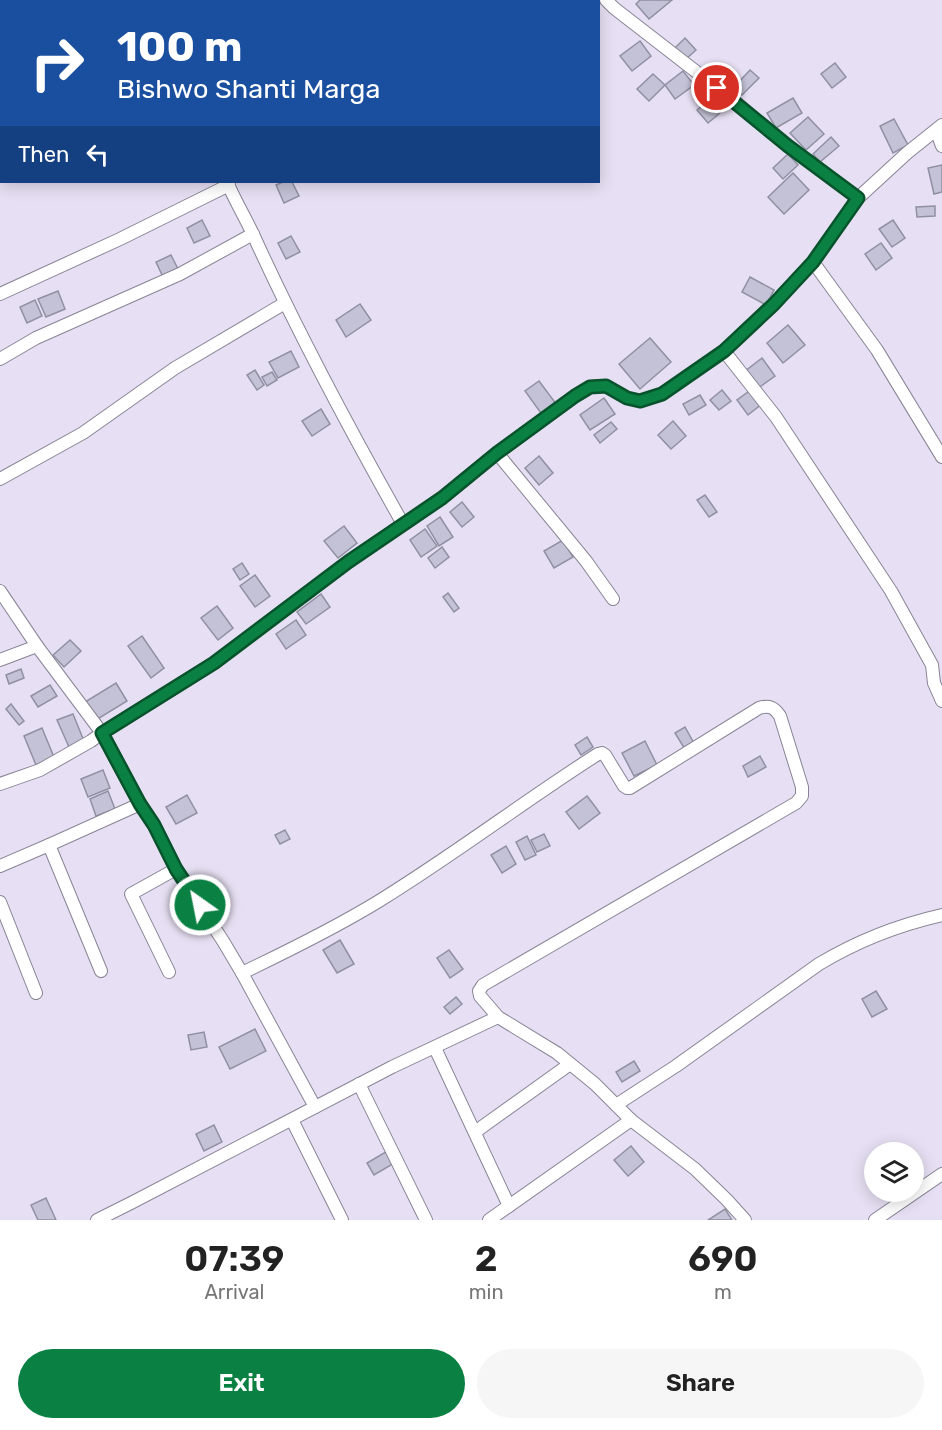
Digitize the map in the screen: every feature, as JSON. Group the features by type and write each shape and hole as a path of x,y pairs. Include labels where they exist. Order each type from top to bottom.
{"street":[{"path":"606,0 788,146 858,198"},
{"path":"0,784 40,770 91,741 214,663 403,524 442,498 497,453 590,387 606,386 627,398 640,401 662,394 724,351 774,304 813,262 858,198 907,153 939,128 942,146"},
{"path":"0,294 120,239 228,183 285,303 363,453 403,524"},
{"path":"0,359 36,338 180,274 253,234"},
{"path":"813,262 876,350 942,457"},
{"path":"0,479 83,433 175,368 285,303"},
{"path":"724,351 776,417 891,591 932,665 934,683 942,701"},
{"path":"497,453 586,561 613,599"},
{"path":"0,591 37,646 102,733 176,869 223,941 315,1107"},
{"path":"0,660 37,646"},
{"path":"242,974 378,902 598,754 605,755 624,786 630,788 759,708 767,706 775,709 780,716 802,787 802,796 796,803 483,985 479,991 480,996 498,1017 557,1053 631,1120 695,1169 745,1220"},
{"path":"0,866 140,804"},
{"path":"49,845 101,971"},
{"path":"169,972 131,894 176,869"},
{"path":"0,902 36,993"},
{"path":"616,1105 841,951 883,933 942,915"},
{"path":"97,1220 359,1084 498,1017"},
{"path":"435,1048 509,1206"},
{"path":"475,1132 570,1064"},
{"path":"359,1084 426,1220"},
{"path":"292,1120 342,1220"},
{"path":"489,1220 631,1120"},
{"path":"875,1220 942,1174"}],"building":[{"path":"640,0 672,0 649,19 636,4"},
{"path":"685,38 696,50 685,60 674,49"},
{"path":"640,41 651,56 632,71 620,56"},
{"path":"835,63 846,77 832,88 821,74"},
{"path":"750,70 759,78 742,95 734,87"},
{"path":"683,71 694,85 675,99 665,85"},
{"path":"653,74 665,85 649,101 637,89"},
{"path":"715,95 726,108 708,123 697,110"},
{"path":"793,98 802,113 776,128 767,113"},
{"path":"808,117 824,134 806,150 790,133"},
{"path":"894,119 908,145 893,153 880,126"},
{"path":"831,137 839,146 820,162 813,154"},
{"path":"788,154 798,165 783,179 773,168"},
{"path":"942,165 942,192 934,194 928,168"},
{"path":"793,173 809,190 784,214 768,197"},
{"path":"292,183 299,196 284,203 276,185"},
{"path":"935,206 935,216 917,217 916,207"},
{"path":"202,220 210,236 194,243 187,228"},
{"path":"893,220 905,238 892,247 879,229"},
{"path":"291,236 300,252 286,259 278,243"},
{"path":"881,243 892,258 876,270 865,254"},
{"path":"171,255 178,269 163,277 156,262"},
{"path":"750,277 774,290 766,305 742,292"},
{"path":"58,291 65,309 46,317 38,299"},
{"path":"35,300 42,316 27,323 20,307"},
{"path":"360,304 371,320 346,337 336,320"},
{"path":"788,325 805,345 783,363 767,343"},
{"path":"650,338 671,362 640,389 619,364"},
{"path":"291,351 299,367 278,378 269,362"},
{"path":"762,358 775,376 757,389 744,372"},
{"path":"255,370 264,385 257,390 247,375"},
{"path":"272,372 277,380 267,386 262,377"},
{"path":"539,381 557,405 543,416 525,391"},
{"path":"752,389 763,403 748,415 737,400"},
{"path":"722,390 731,401 719,410 710,400"},
{"path":"700,395 706,405 689,415 683,404"},
{"path":"604,398 615,414 590,430 580,415"},
{"path":"321,409 330,424 312,436 302,421"},
{"path":"673,421 686,436 671,449 658,435"},
{"path":"611,422 617,429 600,443 594,435"},
{"path":"539,456 553,473 539,485 525,468"},
{"path":"705,495 717,512 709,517 697,500"},
{"path":"462,502 474,517 462,527 450,512"},
{"path":"440,517 453,537 439,546 427,526"},
{"path":"344,526 357,543 338,558 324,541"},
{"path":"425,529 437,546 421,557 410,540"},
{"path":"563,540 573,557 554,568 544,551"},
{"path":"442,547 449,557 435,568 428,558"},
{"path":"242,563 249,574 240,580 233,569"},
{"path":"255,575 270,596 255,607 240,586"},
{"path":"448,593 459,608 454,612 443,597"},
{"path":"321,594 330,607 306,624 297,612"},
{"path":"217,606 233,628 218,640 201,618"},
{"path":"296,620 306,635 286,649 276,634"},
{"path":"142,636 164,668 151,678 128,646"},
{"path":"70,640 81,651 64,667 53,655"},
{"path":"21,669 24,678 9,684 6,675"},
{"path":"116,683 127,701 96,720 85,702"},
{"path":"50,685 57,696 38,707 31,696"},
{"path":"11,704 24,721 19,725 6,709"},
{"path":"73,714 84,741 69,747 57,720"},
{"path":"685,727 695,745 686,751 675,733"},
{"path":"42,728 54,757 36,765 24,736"},
{"path":"587,737 593,747 581,755 575,745"},
{"path":"645,741 657,765 634,776 622,753"},
{"path":"760,756 766,767 748,777 743,766"},
{"path":"103,770 110,788 88,797 81,779"},
{"path":"108,791 115,809 96,816 90,799"},
{"path":"187,795 197,813 176,824 166,807"},
{"path":"587,796 600,813 579,829 566,812"},
{"path":"285,830 290,839 280,844 275,835"},
{"path":"544,834 550,846 537,852 531,840"},
{"path":"527,836 536,855 525,860 516,842"},
{"path":"506,846 516,864 502,873 491,855"},
{"path":"340,940 354,964 337,973 323,950"},
{"path":"449,950 463,969 450,978 437,958"},
{"path":"876,991 887,1009 872,1017 862,999"},
{"path":"456,997 462,1004 450,1014 444,1007"},
{"path":"255,1029 266,1051 230,1069 219,1047"},
{"path":"204,1032 207,1047 191,1050 188,1035"},
{"path":"634,1061 640,1071 622,1082 616,1072"},
{"path":"214,1125 222,1142 204,1151 196,1134"},
{"path":"631,1146 644,1162 628,1176 614,1160"},
{"path":"389,1150 396,1162 374,1175 367,1163"},
{"path":"46,1198 56,1220 38,1220 31,1205"},
{"path":"725,1209 732,1220 708,1220"}],"route":[{"path":"200,905 176,869 102,733 214,663 348,562 442,498 497,453 575,396 590,387 606,386 627,398 640,401 662,394 724,351 774,304 813,262 858,198 788,146 717,88"}]}
